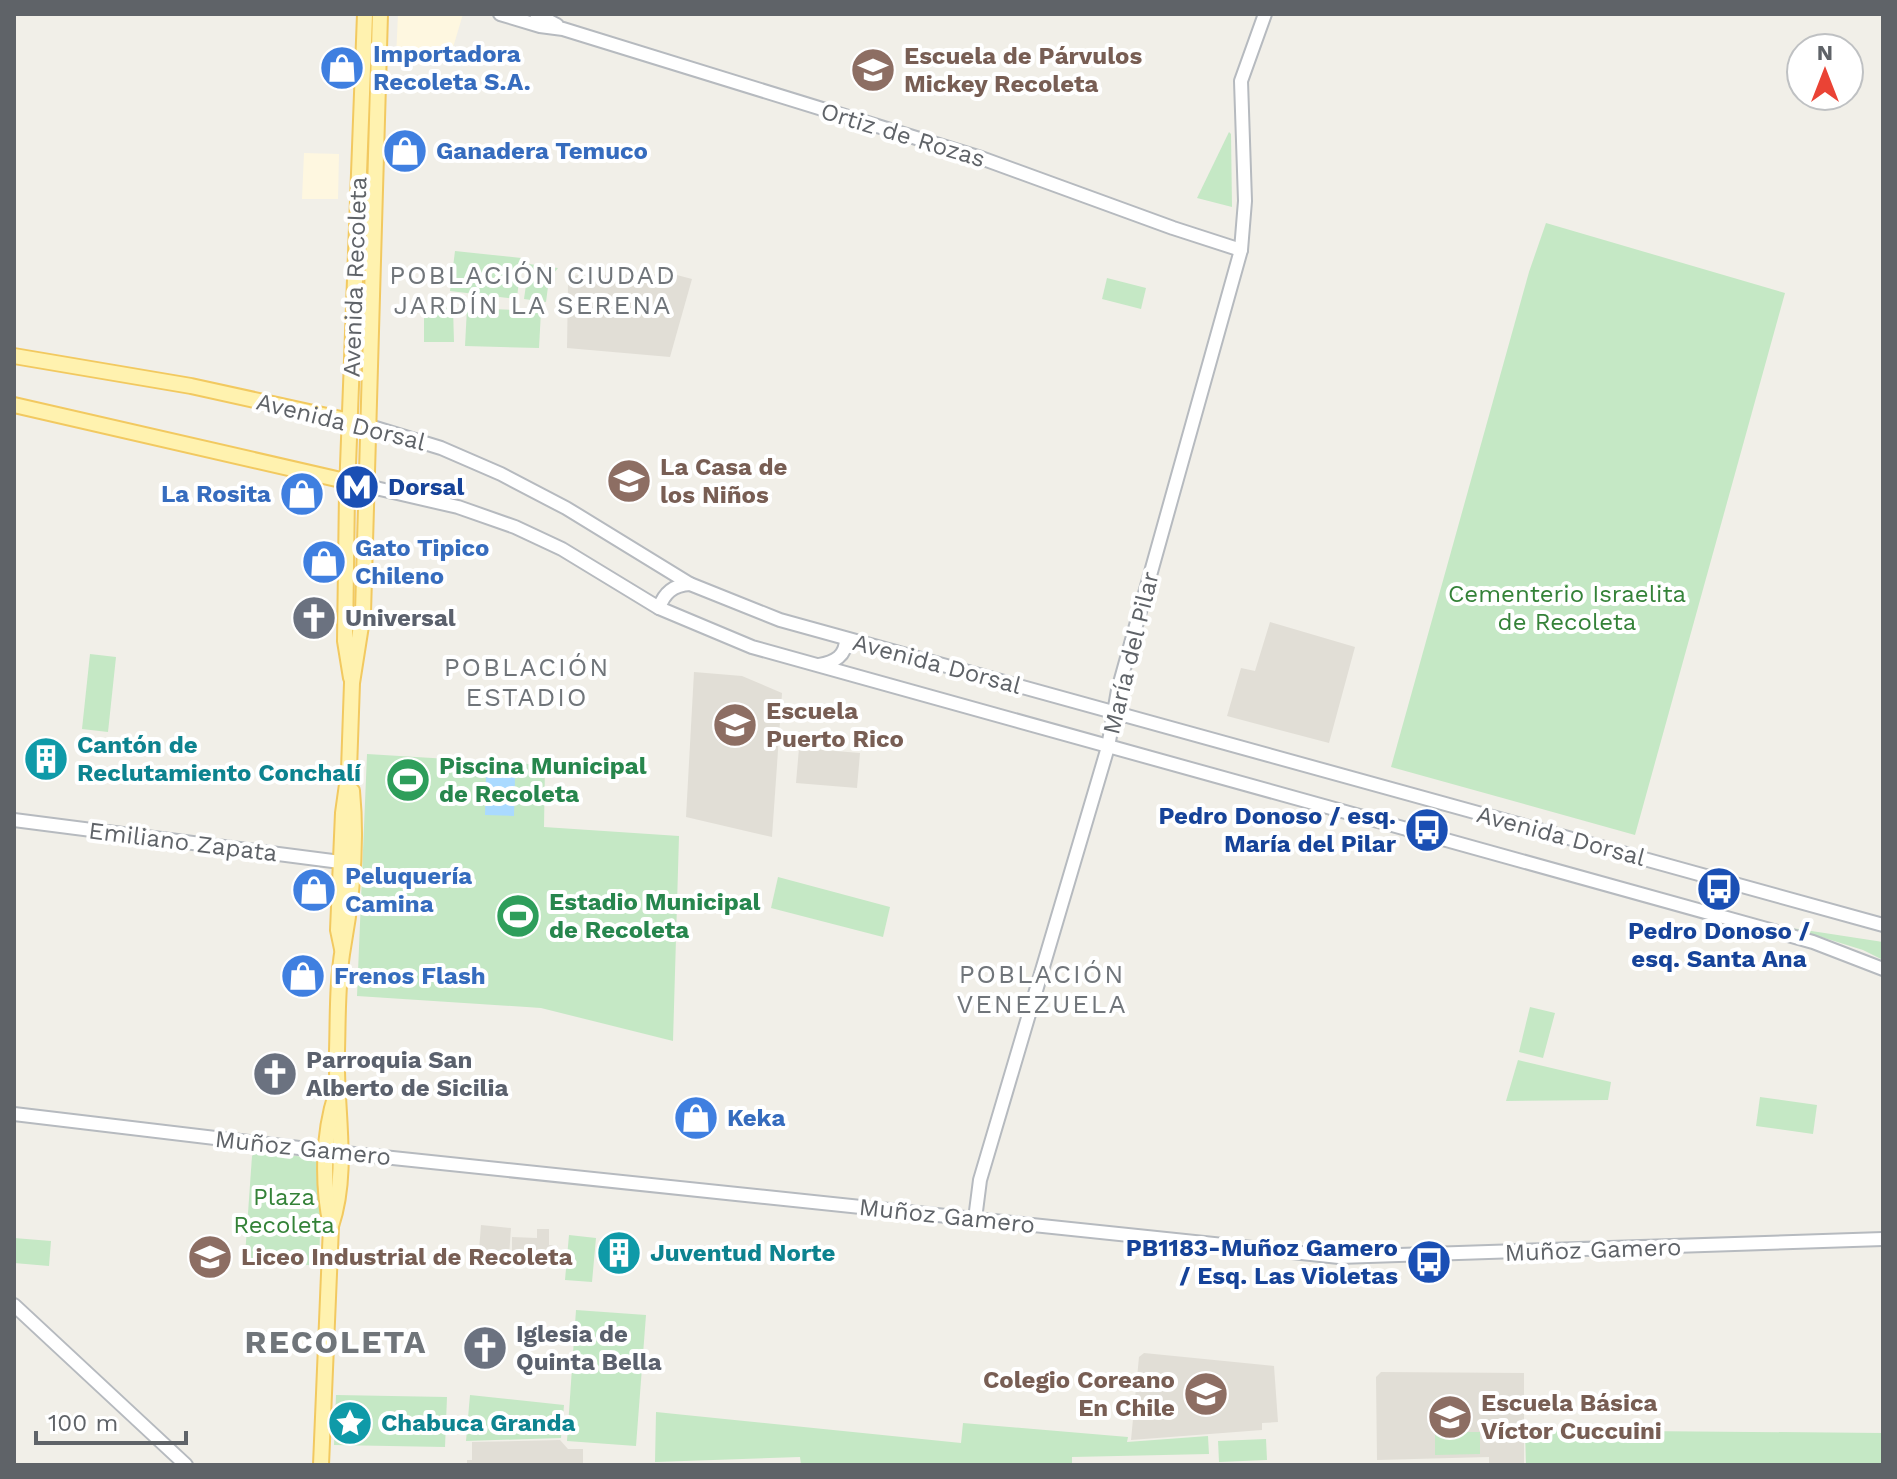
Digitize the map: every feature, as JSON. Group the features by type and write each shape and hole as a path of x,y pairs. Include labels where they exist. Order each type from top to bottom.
{"main road":[{"name":"Avenida Recoleta","path":"352,683 345,641 347,482 365,14"},
{"name":"Avenida Recoleta","path":"321,1465 331,1226 338,1205 333,1152 341,1116 336,1094 342,949 338,930 346,863 343,813 349,770 352,683 362,625 380,14"},
{"path":"362,90 368,101 377,107"},
{"name":"Avenida Dorsal","path":"14,356 191,386 369,426"},
{"name":"Avenida Dorsal","path":"14,405 367,486"},
{"path":"346,542 357,548 364,561"}],"street":[{"name":"Ortiz de Rozas","path":"500,14 540,26 563,29 981,158 1241,250"},
{"name":"Ortiz de Rozas","path":"536,14 563,29"},
{"name":"María del Pilar","path":"975,1219 980,1180 1108,747 1113,712 1241,250 1245,201 1243,75 1265,14"},
{"name":"Avenida Dorsal","path":"369,426 441,448 501,474 566,508 690,584 760,613 1883,925"},
{"name":"Avenida Dorsal","path":"367,486 458,507 523,530 562,549 659,608 730,640 1813,942 1883,969"},
{"path":"659,608 673,588 690,584"},
{"path":"816,666 840,657 846,647 846,639"},
{"name":"Emiliano Zapata","path":"14,820 346,863"},
{"name":"Muñoz Gamero","path":"14,1114 333,1152 1356,1258 1883,1239"},
{"path":"14,1305 186,1465"}],"shaded area":[{"path":"398,14 463,14 449,61 396,58"},
{"path":"304,153 339,154 338,199 302,199"},
{"path":"673,274 692,279 670,357 567,348 568,285 576,275"},
{"path":"1270,622 1355,647 1329,743 1227,716 1241,668 1255,671"},
{"name":"Escuela Puerto Rico","path":"694,672 742,676 782,693 772,837 686,817"},
{"path":"799,748 860,753 857,788 796,783"},
{"path":"481,1225 511,1228 509,1256 519,1257 519,1267 496,1265 497,1253 491,1253 490,1264 478,1263"},
{"path":"537,1229 549,1229 549,1245 558,1246 557,1268 546,1267 546,1256 512,1254 512,1237 537,1238"},
{"name":"Colegio Coreano En Chile","path":"1144,1353 1274,1366 1278,1422 1262,1423 1262,1430 1131,1440 1139,1357"},
{"name":"Escuela Básica Víctor Cuccuini","path":"1381,1372 1524,1373 1524,1465 1489,1465 1489,1457 1377,1460 1376,1377"},
{"path":"560,1440 568,1449 583,1449 583,1465 467,1465 467,1460 472,1460 472,1442"}],"green space":[{"path":"1229,132 1231,134 1232,207 1197,198"},
{"name":"Cementerio Israelita de Recoleta","path":"1546,223 1785,293 1635,835 1391,767 1529,272"},
{"path":"455,251 521,258 517,299 450,291"},
{"path":"529,264 558,268 549,279 546,302 524,299"},
{"path":"1107,278 1146,288 1141,309 1102,299"},
{"path":"453,308 454,342 424,342 424,309"},
{"path":"467,308 541,311 539,348 465,346"},
{"path":"90,654 116,657 108,732 82,729"},
{"name":"Estadio Municipal de Recoleta","path":"367,754 545,765 544,827 679,836 673,1041 541,1008 357,996"},
{"path":"778,877 890,907 883,937 771,908"},
{"path":"1792,928 1883,942 1883,960 1863,950"},
{"path":"1530,1007 1555,1013 1543,1058 1519,1052"},
{"path":"1518,1060 1611,1082 1608,1100 1506,1101"},
{"path":"1760,1097 1817,1105 1813,1134 1756,1126"},
{"name":"Plaza Recoleta","path":"258,1150 316,1159 322,1166 319,1266 250,1260 245,1256 252,1156"},
{"path":"569,1235 596,1238 592,1282 565,1280"},
{"path":"14,1238 51,1241 49,1266 14,1263"},
{"path":"576,1310 646,1315 636,1446 567,1441"},
{"path":"336,1395 447,1397 445,1447 334,1445"},
{"path":"470,1395 564,1405 561,1438 466,1441"},
{"path":"656,1412 961,1443 963,1423 1128,1437 1127,1442 1208,1436 1209,1454 1072,1457 1072,1465 801,1465 800,1457 655,1462"},
{"path":"1525,1430 1883,1433 1883,1465 1526,1465"},
{"path":"1435,1432 1480,1432 1480,1454 1435,1455"},
{"path":"1266,1439 1267,1460 1219,1462 1218,1441"}],"water":[{"path":"486,777 515,777 514,816 485,815"}],"place":[{"name":"Importadora Recoleta S.A.","path":"342,68"},
{"name":"Escuela de Párvulos Mickey Recoleta","path":"873,70"},
{"name":"Ganadera Temuco","path":"405,151"},
{"name":"La Casa de los Niños","path":"629,481"},
{"name":"Dorsal","path":"357,487"},
{"name":"La Rosita","path":"302,494"},
{"name":"Gato Tipico Chileno","path":"324,562"},
{"name":"Universal","path":"314,618"},
{"name":"Escuela Puerto Rico","path":"735,725"},
{"name":"Cantón de Reclutamiento Conchalí","path":"46,759"},
{"name":"Piscina Municipal de Recoleta","path":"408,780"},
{"name":"Pedro Donoso / esq. María del Pilar","path":"1427,830"},
{"name":"Pedro Donoso / esq. Santa Ana","path":"1719,889"},
{"name":"Peluquería Camina","path":"314,890"},
{"name":"Estadio Municipal de Recoleta","path":"518,916"},
{"name":"Frenos Flash","path":"303,976"},
{"name":"Parroquia San Alberto de Sicilia","path":"275,1074"},
{"name":"Keka","path":"696,1118"},
{"name":"Juventud Norte","path":"619,1253"},
{"name":"Liceo Industrial de Recoleta","path":"210,1257"},
{"name":"PB1183-Muñoz Gamero / Esq. Las Violetas","path":"1429,1262"},
{"name":"Iglesia de Quinta Bella","path":"485,1348"},
{"name":"Colegio Coreano En Chile","path":"1206,1394"},
{"name":"Escuela Básica Víctor Cuccuini","path":"1450,1417"},
{"name":"Chabuca Granda","path":"350,1423"}],"district":[{"name":"POBLACIÓN CIUDAD JARDÍN LA SERENA","path":"533,290"},
{"name":"POBLACIÓN ESTADIO","path":"527,682"},
{"name":"POBLACIÓN VENEZUELA","path":"1042,989"},
{"name":"RECOLETA","path":"336,1342"}]}
